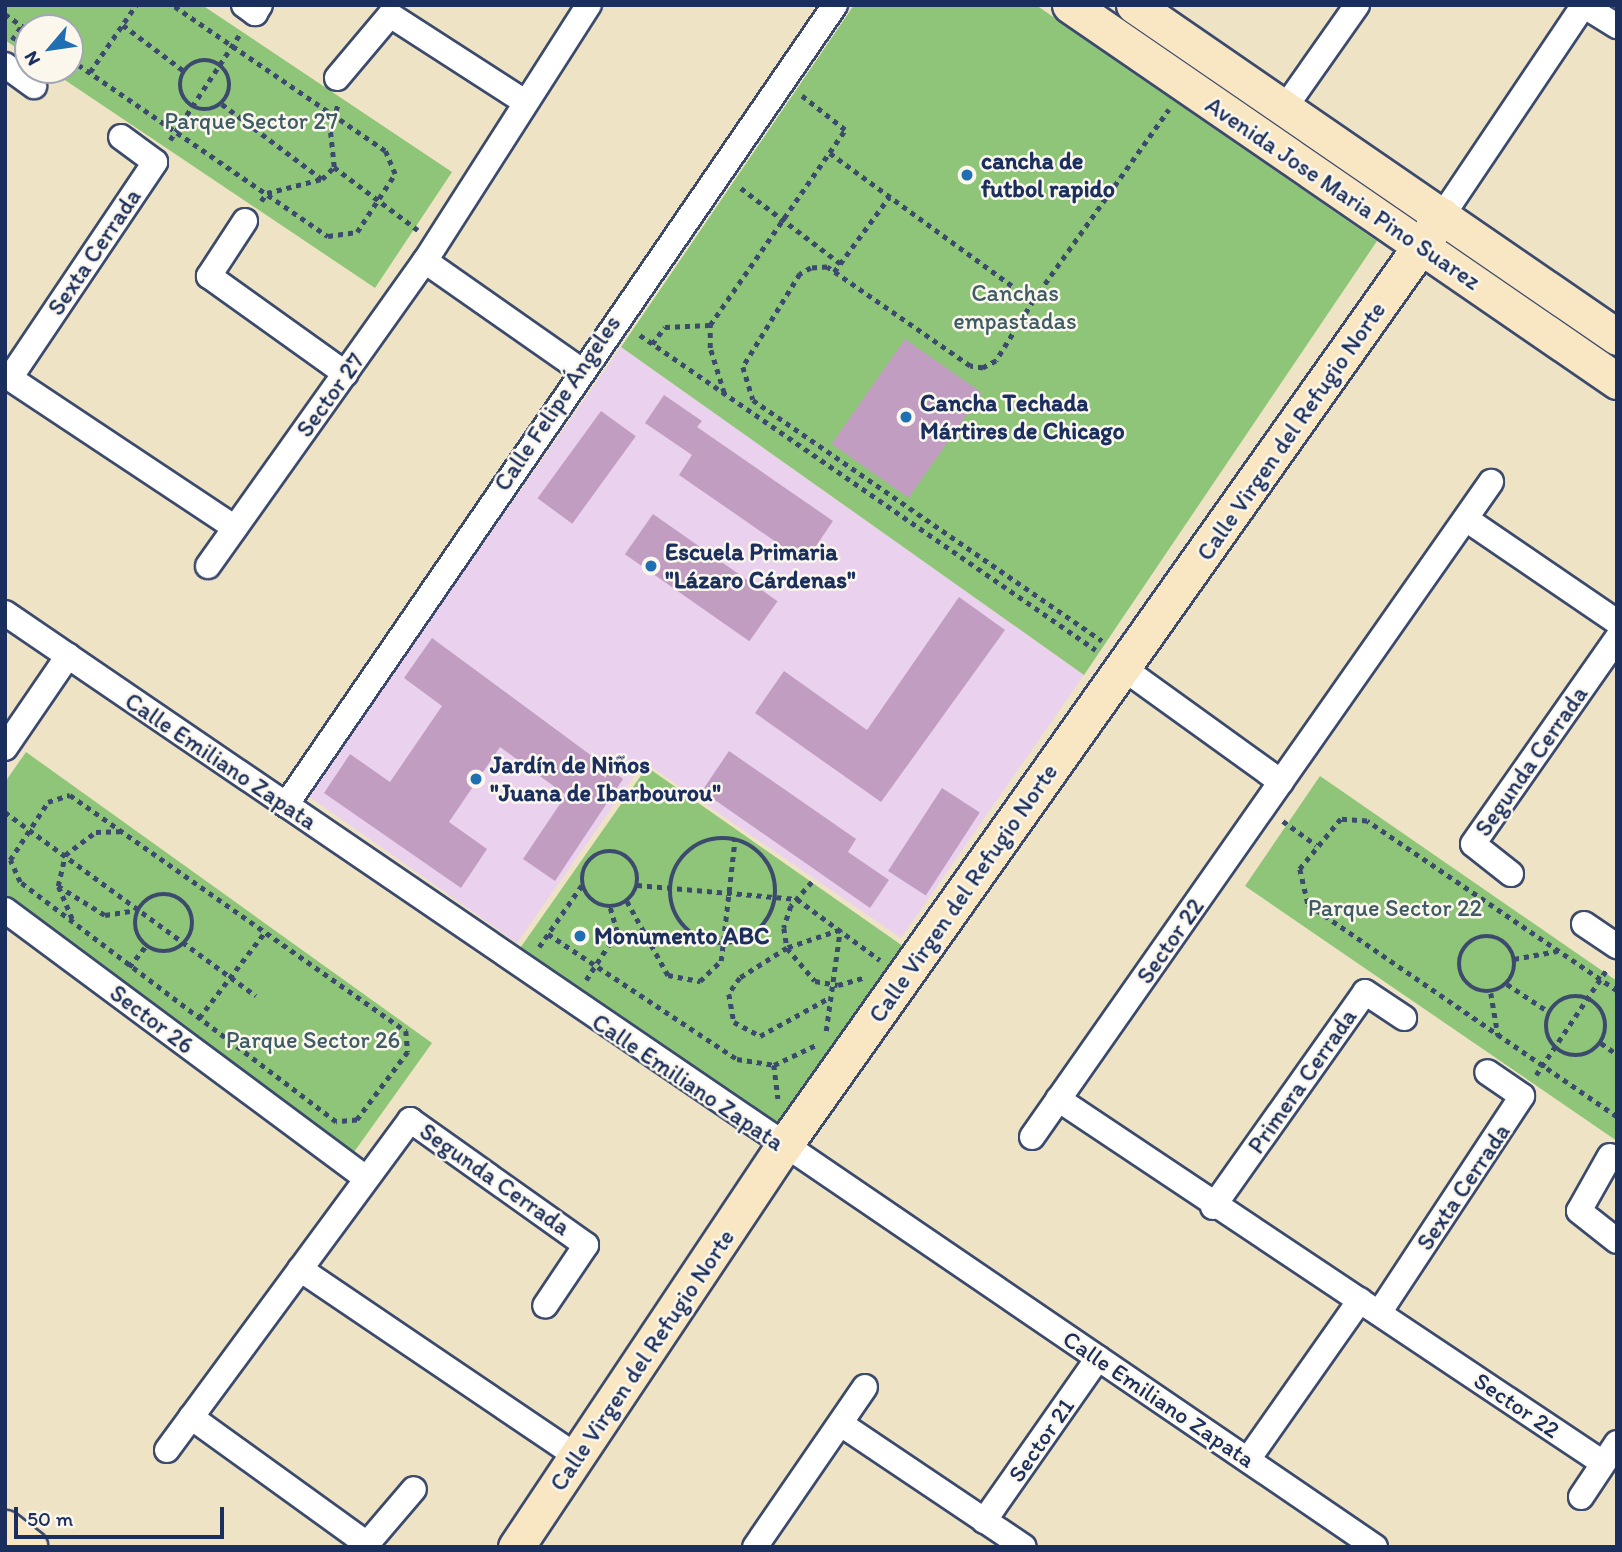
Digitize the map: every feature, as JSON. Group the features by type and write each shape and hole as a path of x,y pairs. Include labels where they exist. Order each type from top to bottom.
{"street":[{"name":"Sector 27","path":"208,566 430,252 589,5"},
{"name":"Calle Felipe Ángeles","path":"286,805 579,369 835,5"},
{"name":"Avenida Jose Maria Pino Suarez","path":"1070,5 1617,381"},
{"name":"Avenida Jose Maria Pino Suarez","path":"1135,5 1617,337"},
{"path":"1284,109 1357,5"},
{"path":"1442,216 1583,5 1617,26"},
{"path":"337,78 390,15 525,102"},
{"path":"5,65 34,86"},
{"name":"Sexta Cerrada","path":"7,377 155,162 121,137"},
{"name":"Calle Virgen del Refugio Norte","path":"521,1545 783,1147 1442,216"},
{"path":"245,221 209,276 346,374"},
{"path":"430,252 579,369"},
{"path":"7,377 234,528"},
{"name":"Sector 22","path":"1032,1137 1491,482"},
{"path":"1466,519 1616,624"},
{"name":"Calle Emiliano Zapata","path":"5,613 783,1147 1249,1458 1375,1547"},
{"name":"Segunda Cerrada","path":"1511,874 1473,844 1616,624"},
{"path":"5,748 68,656"},
{"path":"1126,664 1281,782"},
{"name":"Sector 26","path":"5,910 366,1178"},
{"path":"1584,924 1614,954"},
{"name":"Primera Cerrada","path":"1213,1207 1365,992 1404,1018"},
{"name":"Sexta Cerrada","path":"1370,1306 1522,1096 1487,1072"},
{"name":"Sector 22","path":"1058,1099 1213,1207 1610,1453 1581,1497"},
{"name":"Segunda Cerrada","path":"366,1178 411,1121 586,1245 545,1306"},
{"path":"1611,1156 1579,1211 1617,1241"},
{"path":"167,1450 366,1178"},
{"path":"300,1269 579,1458"},
{"path":"1249,1458 1370,1306"},
{"name":"Sector 21","path":"990,1533 1098,1358"},
{"path":"755,1547 865,1387"},
{"path":"191,1417 367,1544 414,1489"},
{"path":"841,1424 990,1533 1024,1547"},
{"path":"5,1528 29,1547"}],"path":[{"path":"90,72 136,5"},
{"path":"84,68 267,193 340,239 357,232 396,174 394,162 332,114 172,5"},
{"path":"155,162 220,65 253,8"},
{"path":"123,25 184,71"},
{"path":"198,61 220,65 230,81 222,104 207,110 192,107 179,86 184,71 198,61"},
{"path":"245,221 267,193 322,179 334,167 332,114 340,100 337,78"},
{"path":"724,394 710,348 710,325 845,131 782,80"},
{"path":"1126,664 753,400 743,367 748,353 800,274 819,268 834,272 970,366 983,368 996,361 1038,292 1185,86"},
{"path":"222,104 322,179"},
{"path":"830,153 1022,293 1038,292"},
{"path":"334,167 379,200 430,252"},
{"path":"718,170 841,264"},
{"path":"834,272 889,197"},
{"path":"616,318 724,394 1126,664"},
{"path":"652,344 665,327 710,325"},
{"path":"69,795 121,831 406,1031 408,1052 357,1120 336,1122 73,922 14,873 10,860 48,802 69,795"},
{"path":"1264,808 1316,845"},
{"path":"5,812 256,996"},
{"path":"1617,991 1367,821 1341,819 1316,845 1298,879 1308,904 1617,1116"},
{"path":"73,922 58,886 65,855 96,832 121,831"},
{"path":"627,901 654,957 682,982 712,973 723,945 735,839"},
{"path":"735,839 764,856 776,897 755,935 723,945 689,932 677,918 670,888 687,852 701,842 735,839"},
{"path":"524,969 582,885 589,859 614,851 635,867 637,885 627,901 610,907 592,901 582,885"},
{"path":"812,882 797,899 784,929 787,948 798,968 828,984 868,975"},
{"path":"637,885 797,899 882,962"},
{"path":"58,886 105,915 138,909 160,894 179,897 193,921 184,943 164,952 146,946 136,929 138,909"},
{"path":"572,1002 617,932 610,907"},
{"path":"827,999 775,1033 745,1033 734,1021 729,994 740,978 787,948 840,930"},
{"path":"828,984 840,930"},
{"path":"199,1018 265,932"},
{"path":"548,934 737,1059 774,1065 825,1039"},
{"path":"1477,938 1496,938 1514,959 1507,984 1491,993 1473,989 1461,976 1463,950 1477,938"},
{"path":"1514,959 1558,951"},
{"path":"877,969 890,952"},
{"path":"1522,1096 1614,954"},
{"path":"1507,984 1549,1013"},
{"path":"1491,993 1498,1035"},
{"path":"1587,998 1604,1014 1601,1043 1575,1056 1555,1046 1547,1031 1549,1013 1562,999 1587,998"},
{"path":"1601,1043 1617,1054"}],"shaded area":[{"path":"621,347 1084,675 901,938 644,762 517,943 307,795"}],"green space":[{"name":"Parque Sector 27","path":"5,5 202,5 452,172 375,288 71,84 84,84 84,14 14,14 14,46 5,40"},
{"name":"Canchas empastadas","path":"854,5 1036,5 1377,241 1084,675 621,347"},
{"name":"Parque Sector 26","path":"26,752 432,1043 354,1152 5,901 5,782"},
{"path":"647,767 904,947 777,1129 520,949"},
{"name":"Parque Sector 22","path":"1320,776 1617,981 1617,1141 1245,886"}],"building":[{"path":"905,339 982,393 909,498 832,444"},
{"path":"664,395 702,421 697,427 833,521 805,562 679,475 692,455 645,423"},
{"path":"601,411 636,436 572,524 538,498"},
{"path":"653,514 778,601 749,641 625,554"},
{"path":"959,597 1005,630 881,802 755,713 784,671 867,730"},
{"path":"432,638 623,779 555,881 523,859 566,795 500,747 449,822 487,849 461,888 324,793 350,754 390,782 442,706 404,678"},
{"path":"729,751 856,839 848,852 889,880 870,908 702,791"},
{"path":"942,788 980,813 926,896 888,871"}],"place":[{"name":"cancha de futbol rapido","path":"967,175"},
{"name":"Cancha Techada Mártires de Chicago","path":"906,417"},
{"name":"Escuela Primaria \"Lázaro Cárdenas\"","path":"651,566"},
{"name":"Jardín de Niños \"Juana de Ibarbourou\"","path":"476,779"},
{"name":"Monumento ABC","path":"580,936"}]}
